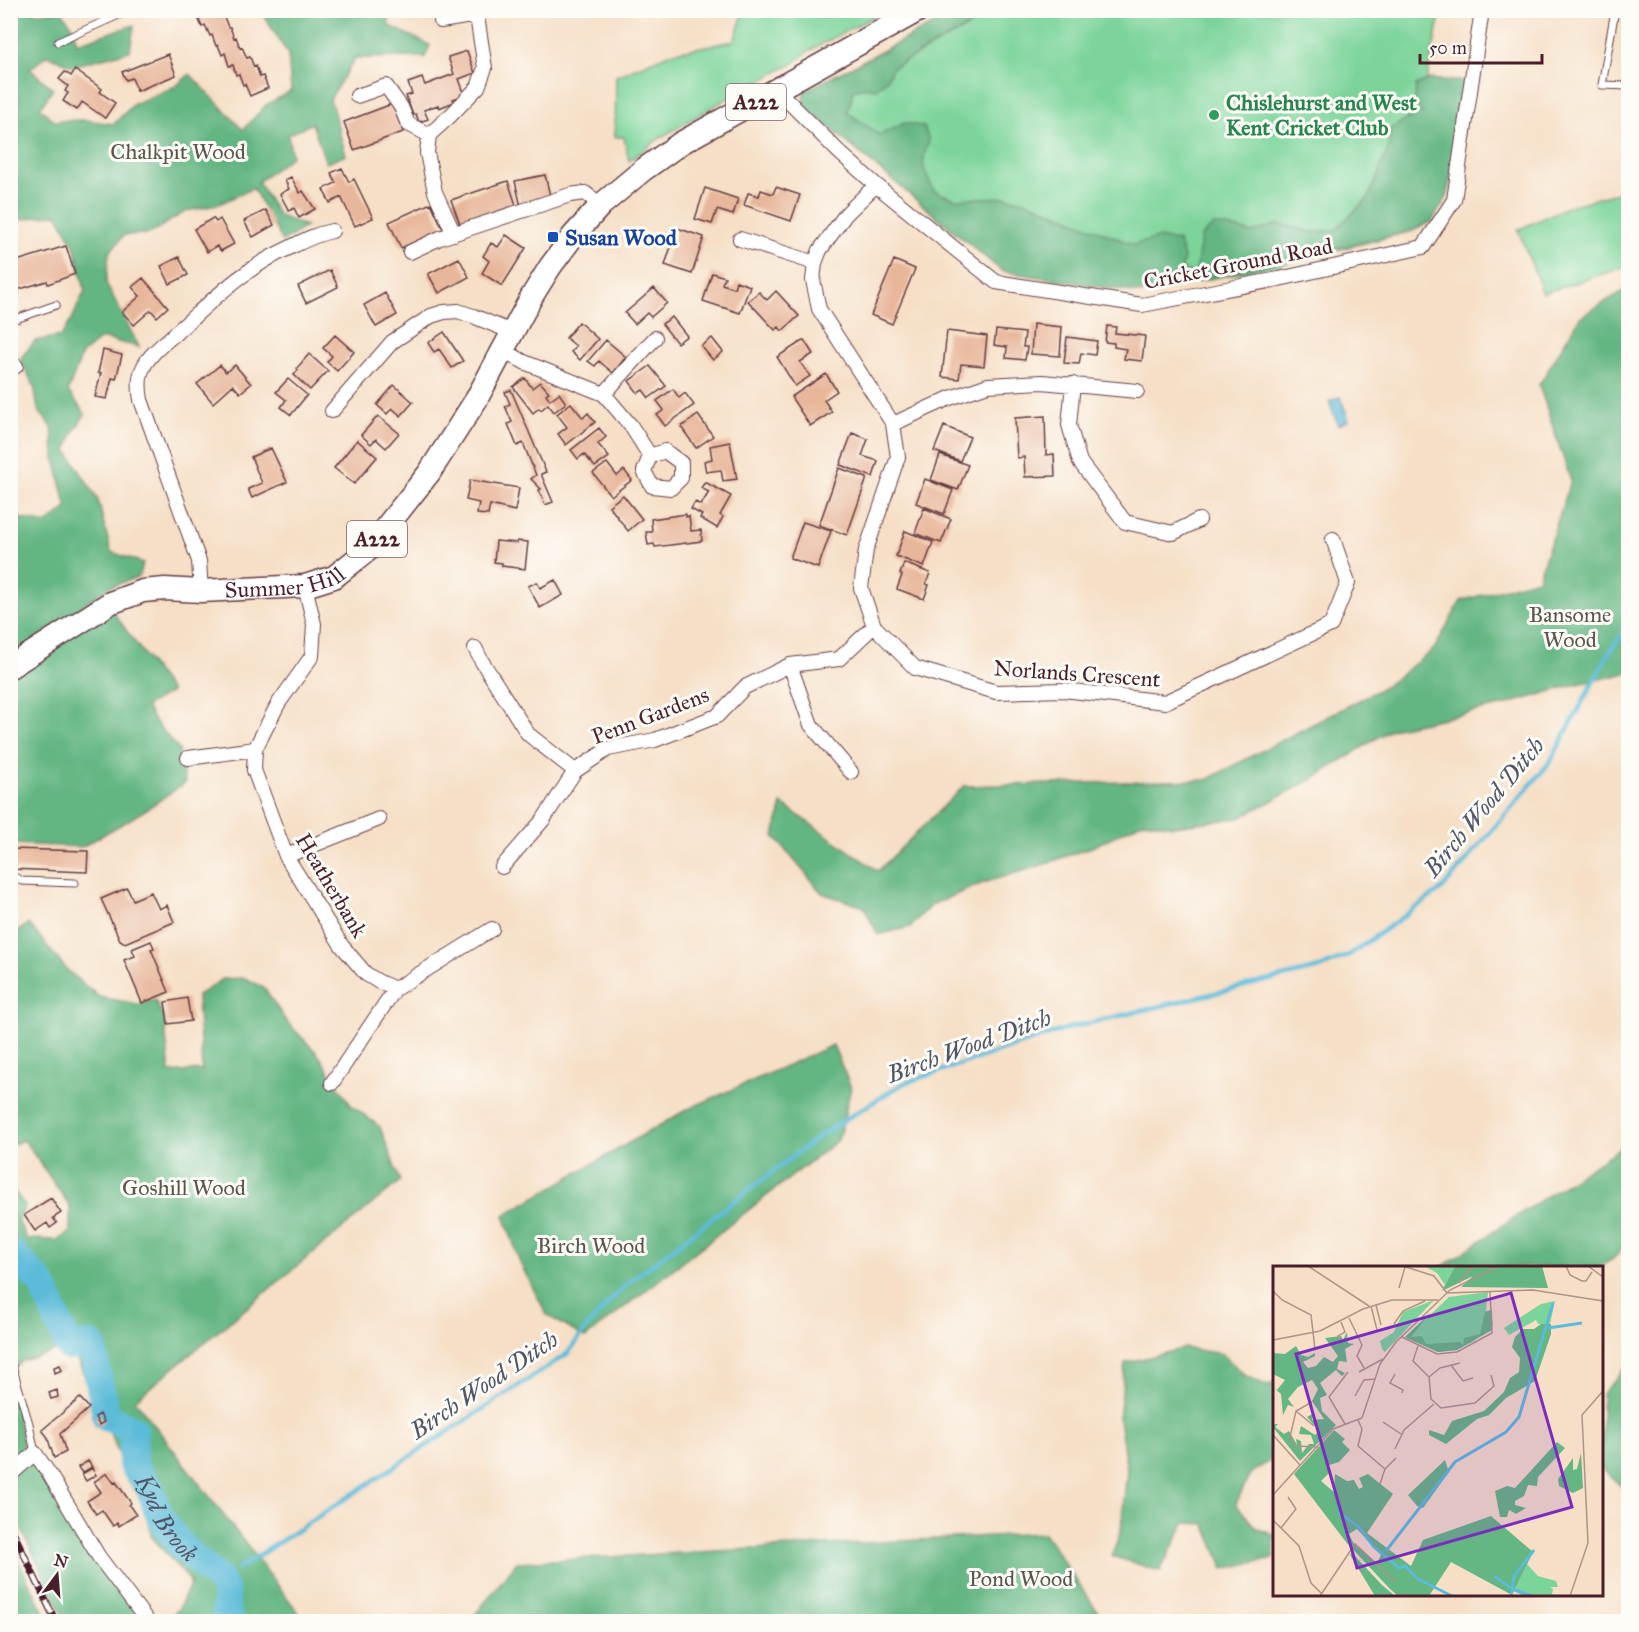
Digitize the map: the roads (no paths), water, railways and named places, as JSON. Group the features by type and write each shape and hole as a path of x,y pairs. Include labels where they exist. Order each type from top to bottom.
{"main road":[{"name":"A222","path":"601,205 681,143 919,10"},
{"name":"Summer Hill","path":"10,667 110,603 143,591 305,586 334,577 369,550 429,473 477,400 507,341 550,267 573,236 601,205"}],"street":[{"name":"Cricket Ground Road","path":"777,90 840,153 876,185 996,282 1142,305 1279,279 1423,247 1454,200 1482,10"},
{"path":"441,21 476,13 485,68 478,87 429,135 427,153 435,192 454,234"},
{"path":"357,96 386,86 402,106 408,124 429,135"},
{"name":"Norlands Crescent","path":"876,185 846,214 819,250 813,280 819,309 893,424 898,457 866,550 861,588 874,626 915,668 996,692 1064,690 1165,702 1331,625 1347,583 1333,539"},
{"path":"410,252 440,238 570,195 585,193 601,205"},
{"path":"201,591 199,561 141,400 139,387 142,369 152,356 214,298 251,268 306,239 332,231"},
{"path":"740,239 815,263"},
{"path":"332,411 392,342 430,316 458,311 473,316 507,341 524,362 604,394 631,426 650,456"},
{"path":"604,394 655,338"},
{"path":"893,424 950,398 988,386 1042,382 1137,391"},
{"path":"1073,384 1068,425 1080,462 1125,522 1173,533 1199,520"},
{"path":"188,758 255,748 278,704 312,656 314,624 305,586"},
{"name":"Penn Gardens","path":"502,867 543,820 575,771 608,749 655,740 717,716 745,687 790,665 839,659 874,626"},
{"path":"475,648 528,734 575,771"},
{"path":"790,665 811,725 851,772"},
{"name":"Heatherbank","path":"255,748 254,770 286,856 342,946 366,974 395,988"},
{"path":"286,856 380,819"},
{"path":"332,1083 395,988 492,929"},
{"path":"10,1475 35,1453 99,1557 148,1622"}],"lane":[{"path":"58,42 130,10"},
{"path":"1615,10 1602,85 1629,86"},
{"path":"10,321 56,306"},
{"path":"10,875 22,881 75,883"},
{"path":"10,1359 35,1453"}],"water":[{"path":"1340,397 1349,420 1338,425 1329,402"}],"waterway":[{"name":"Birch Wood Ditch","path":"238,1569 567,1354 587,1327 625,1285 822,1134 904,1083 1069,1028 1320,968 1349,955 1442,889 1550,762 1609,653 1628,625"},
{"name":"Kyd Brook","path":"10,1251 42,1284 69,1347 92,1345 106,1416 134,1430 132,1464 150,1489 160,1517 181,1546 220,1581 226,1593 226,1612 231,1622"},
{"name":"Kyd Brook","path":"220,1581 224,1578"}],"railway":[{"path":"10,1525 56,1622"}],"place":[{"name":"Chislehurst and West Kent Cricket Club","path":"1214,115"},
{"name":"Susan Wood","path":"553,237"}],"park label":[{"name":"Chalkpit Wood","path":"178,151"},
{"name":"Bansome Wood","path":"1570,626"},
{"name":"Goshill Wood","path":"184,1187"},
{"name":"Birch Wood","path":"591,1245"},
{"name":"Pond Wood","path":"1021,1578"}]}
